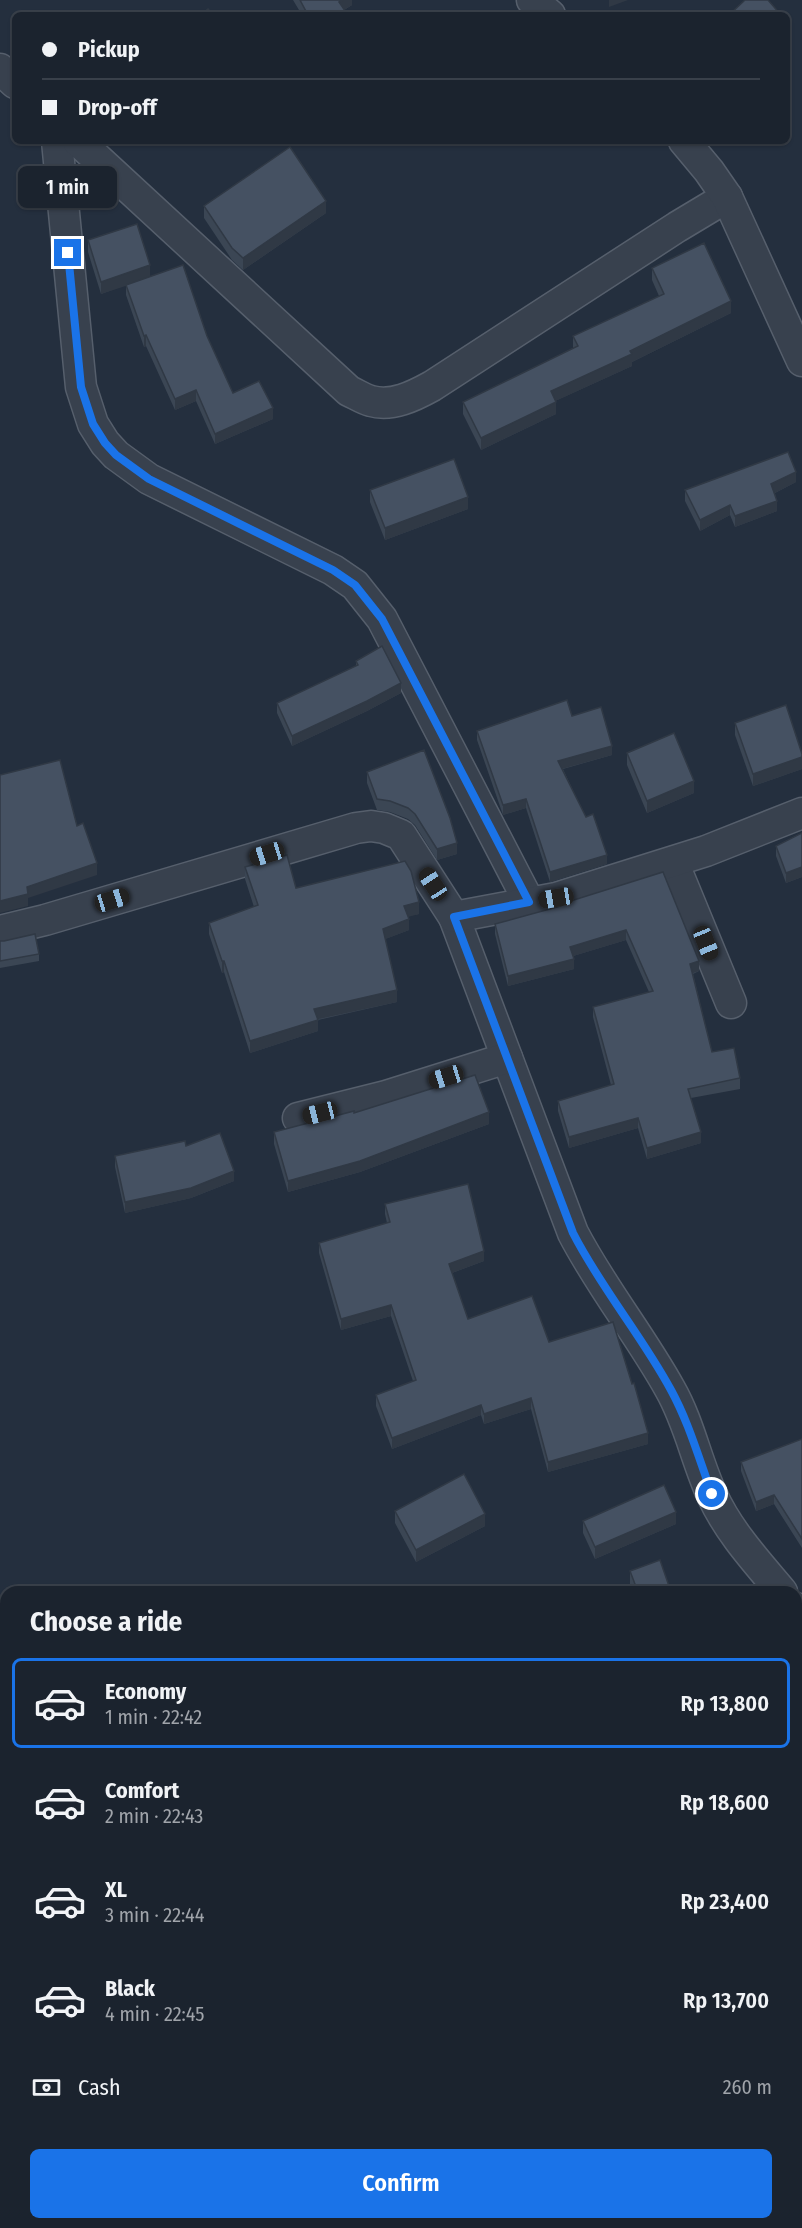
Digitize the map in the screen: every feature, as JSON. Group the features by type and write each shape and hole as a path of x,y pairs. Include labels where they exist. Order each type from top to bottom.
{"street":[{"path":"532,0 546,12"},
{"path":"0,69 12,80"},
{"path":"57,144 81,387 93,424 99,434 116,455 149,479 333,570 355,585 382,619 529,902"},
{"path":"81,144 349,390 371,401 392,402 414,396 432,386 720,201"},
{"path":"686,144 709,171 720,201 802,361"},
{"path":"454,917 556,898 706,851 802,813"},
{"path":"0,931 45,920 356,828 370,826 384,828 401,835 454,917 573,1233 585,1257 671,1390 686,1421 712,1494 726,1521 744,1547 785,1586"},
{"path":"674,862 731,1003"},
{"path":"298,1118 386,1096 507,1058"}],"building":[{"path":"300,0 343,0 339,2 346,12 306,12"},
{"path":"745,0 768,0 778,12 732,12"},
{"path":"290,147 326,201 243,258 232,248 204,206"},
{"path":"137,224 150,265 101,282 88,240"},
{"path":"704,243 731,301 630,351 632,354 551,391 556,402 481,438 463,402 578,346 573,336 664,294 652,268"},
{"path":"183,265 207,336 233,393 259,381 273,408 215,434 196,390 175,399 146,335 144,336 126,285"},
{"path":"788,452 796,472 771,484 777,501 735,516 730,505 700,520 685,490"},
{"path":"454,459 468,497 385,528 370,490"},
{"path":"382,646 401,683 292,736 277,703 358,665 356,661"},
{"path":"567,700 572,716 601,707 612,746 558,761 586,817 593,814 607,855 550,872 526,799 503,805 477,731"},
{"path":"786,705 802,757 753,774 735,723"},
{"path":"674,733 694,781 647,801 627,753"},
{"path":"424,750 457,843 437,849 415,814 408,808 377,799 367,772"},
{"path":"60,760 77,826 83,823 97,863 27,887 28,894 0,901 0,775"},
{"path":"802,833 802,867 786,873 776,846"},
{"path":"287,855 296,888 405,861 411,871 419,902 404,906 409,919 383,929 397,990 314,1009 318,1020 250,1041 209,923 258,905 245,867"},
{"path":"663,872 699,961 690,964 712,1052 734,1048 740,1078 688,1089 701,1132 647,1148 638,1118 569,1137 558,1101 614,1084 593,1007 653,991 626,930 570,947 574,959 508,976 495,924 561,906 561,904"},
{"path":"35,934 39,954 0,961 0,941"},
{"path":"475,1075 489,1112 360,1161 288,1181 274,1132 354,1111 354,1113"},
{"path":"220,1133 234,1171 191,1188 125,1202 115,1156 185,1141 186,1146"},
{"path":"468,1184 484,1251 449,1264 468,1319 532,1296 549,1342 613,1322 648,1433 548,1462 531,1398 484,1414 481,1405 392,1438 376,1395 416,1380 391,1305 341,1319 319,1243 390,1222 385,1204"},
{"path":"802,1439 802,1539 774,1495 756,1502 741,1462"},
{"path":"464,1474 485,1514 416,1550 395,1511"},
{"path":"664,1485 676,1512 595,1547 583,1521"},
{"path":"660,1560 669,1586 636,1586 630,1571"}],"route":[{"path":"68,253 81,387 93,424 105,443 116,455 149,479 333,570 355,585 382,619 414,680 529,902 454,917 573,1233 585,1257 671,1390 686,1421 712,1494"}]}
